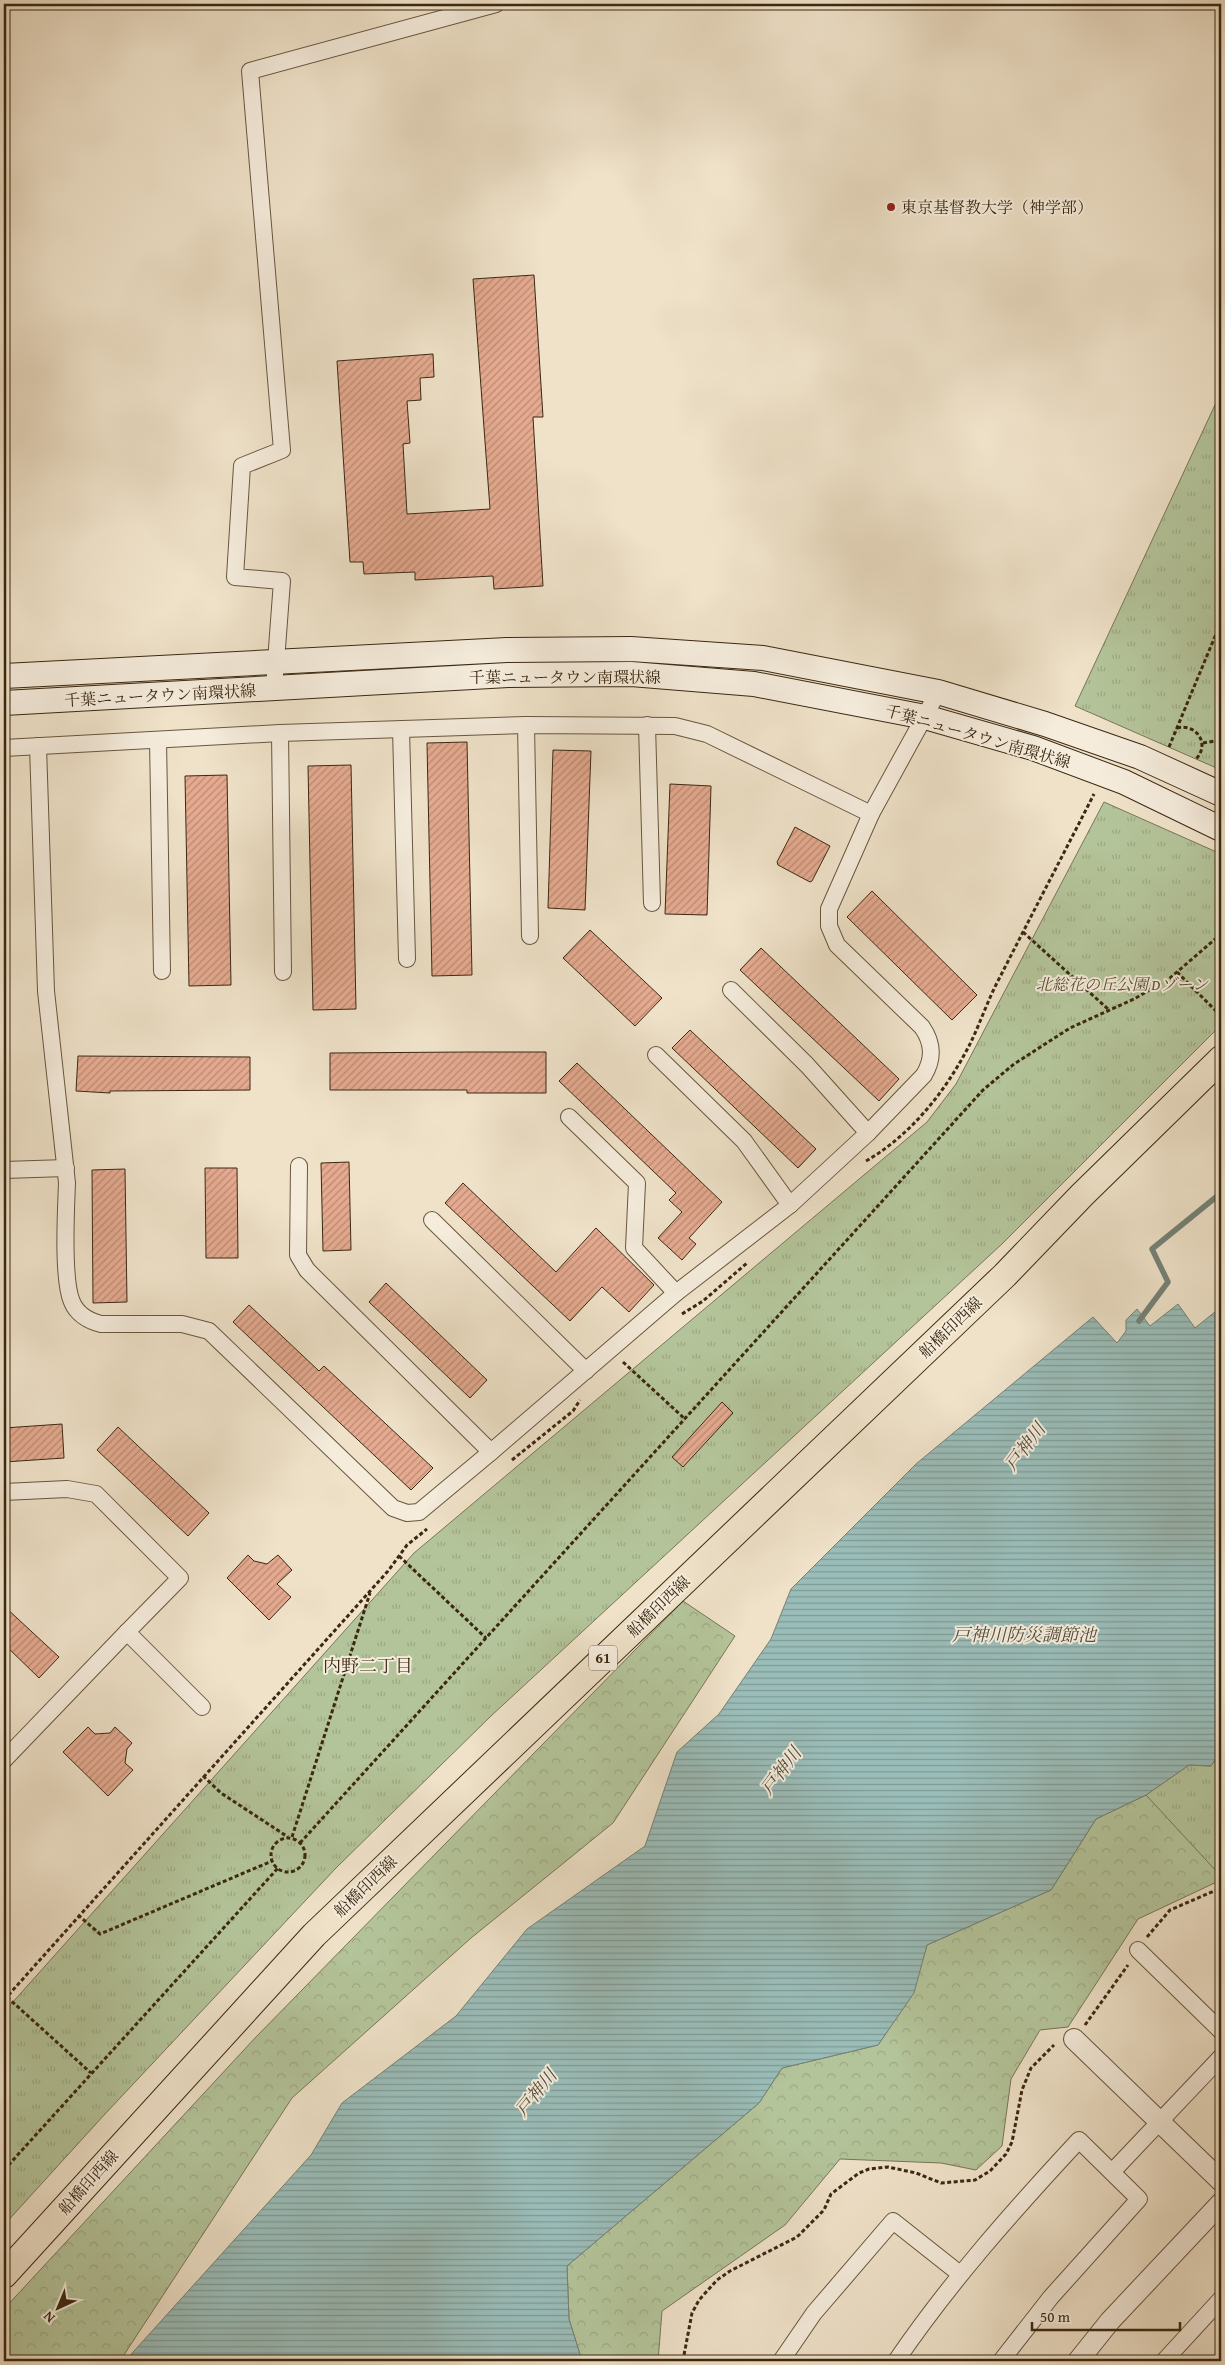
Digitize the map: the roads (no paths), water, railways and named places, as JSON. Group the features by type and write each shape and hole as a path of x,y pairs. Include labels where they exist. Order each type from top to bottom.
{"main road":[{"name":"千葉ニュータウン南環状線","path":"4,676 507,650 631,649 763,658 938,692 1045,724 1131,754 1221,794"},
{"name":"千葉ニュータウン南環状線","path":"4,703 508,675 631,674 754,684 925,716 1033,748 1124,782 1221,829"},
{"name":"船橋印西線","path":"4,2275 314,1935 1005,1275 1082,1195 1221,1059"}],"street":[{"path":"274,688 282,581 235,577 242,466 282,450 250,71 496,4"},
{"path":"38,746 46,990 66,1168 68,1290 72,1303 81,1315 101,1324 182,1324 209,1331 393,1508 407,1513 419,1512 676,1293 790,1205 868,1133 924,1075 932,1052 931,1042 922,1028 837,945 829,926 829,909 832,898 871,814 938,692"},
{"path":"4,748 280,733 401,729 526,725 675,726 707,734 871,814"},
{"path":"526,725 530,936"},
{"path":"647,726 652,903"},
{"path":"401,729 407,959"},
{"path":"280,733 283,972"},
{"path":"158,740 162,970"},
{"path":"732,990 807,1065 868,1133"},
{"path":"656,1055 744,1141 790,1205"},
{"path":"569,1117 637,1183 634,1248 676,1293"},
{"path":"299,1166 298,1255 303,1265 491,1452"},
{"path":"4,1170 66,1168"},
{"path":"432,1220 586,1371"},
{"path":"4,1492 67,1489 96,1494 180,1578 4,1760"},
{"path":"127,1632 202,1707"},
{"path":"1138,1950 1221,2031"},
{"path":"1074,2039 1221,2180"},
{"path":"1112,2172 1221,2057"},
{"path":"896,2361 960,2274 1021,2202 1079,2140 1139,2199 1051,2297 1001,2361"},
{"path":"1078,2361 1110,2321 1221,2203"},
{"path":"781,2361 814,2313 893,2221 960,2274"},
{"path":"1164,2361 1221,2300"}],"water":[{"name":"戸神川防災調節池","path":"1178,1304 1195,1328 1221,1307 1221,1750 1211,1766 1189,1765 1146,1795 1096,1819 1051,1890 927,1945 914,1993 878,2045 782,2068 759,2103 567,2266 569,2319 582,2361 125,2361 311,2155 342,2103 456,2016 527,1929 645,1846 677,1752 719,1714 771,1639 791,1589 916,1464 1093,1317 1117,1343 1126,1331 1126,1320 1137,1309 1150,1326"}],"waterway":[{"name":"戸神川","path":"1139,1321 1168,1282 1152,1249 1221,1193"}],"place":[{"name":"東京基督教大学（神学部）","path":"891,207"}],"district":[{"name":"内野二丁目","path":"368,1666"}],"park label":[{"name":"北総花の丘公園 Dゾーン","path":"1122,984"}]}
